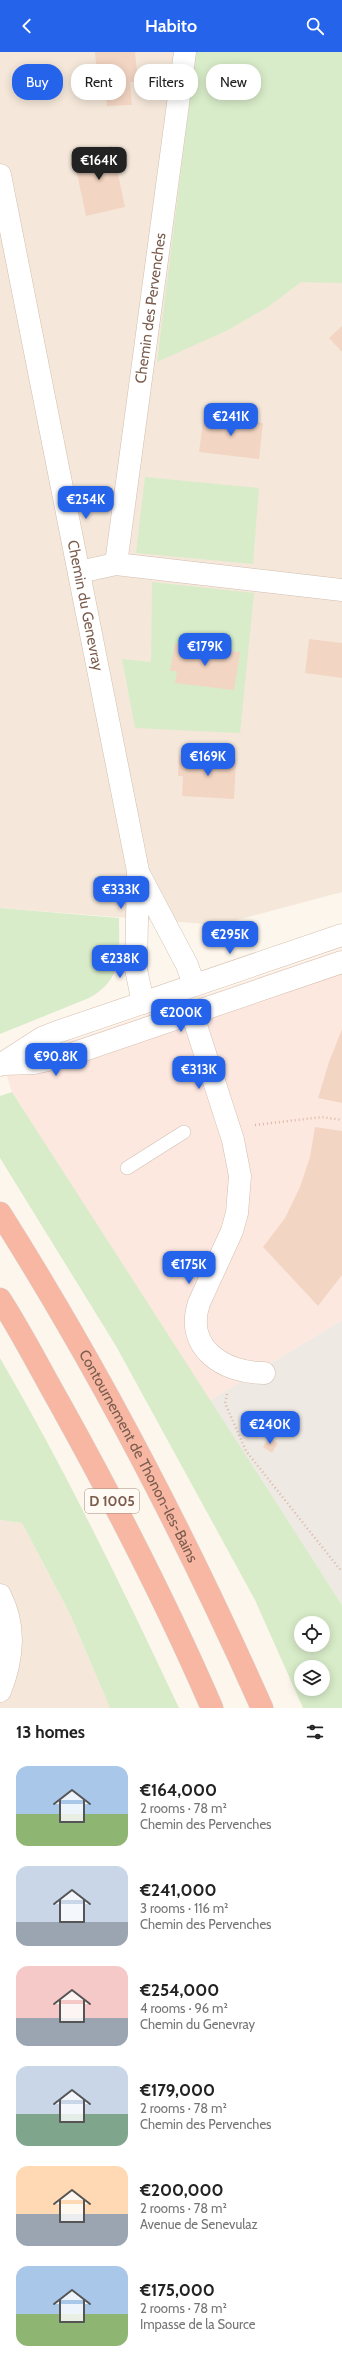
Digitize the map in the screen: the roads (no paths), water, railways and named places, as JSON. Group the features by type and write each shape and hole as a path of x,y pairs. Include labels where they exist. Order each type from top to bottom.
{"highway":[{"name":"Contournement de Thonon-les-Bains","path":"0,1213 79,1344 179,1529 262,1708"},
{"name":"D 1005","path":"0,1299 84,1448 138,1551 188,1654 212,1708"}],"street":[{"name":"Chemin des Pervenches","path":"116,564 185,52"},
{"name":"Chemin du Genevray","path":"0,174 138,872 136,969 143,1003 151,1027"},
{"path":"79,572 116,564 342,590"},
{"name":"Chemin du Genevray","path":"138,872 187,965 194,985"},
{"path":"1,1064 42,1038 342,935"},
{"path":"1,1064 50,1060 342,962"},
{"path":"194,985 192,1013 233,1140 240,1176 237,1213 232,1231 199,1304 196,1313 196,1330 202,1344 213,1357 230,1368 264,1373"},
{"path":"0,1595 10,1623 11,1644 9,1664 0,1691"}],"lane":[{"path":"127,1168 184,1132"}]}
